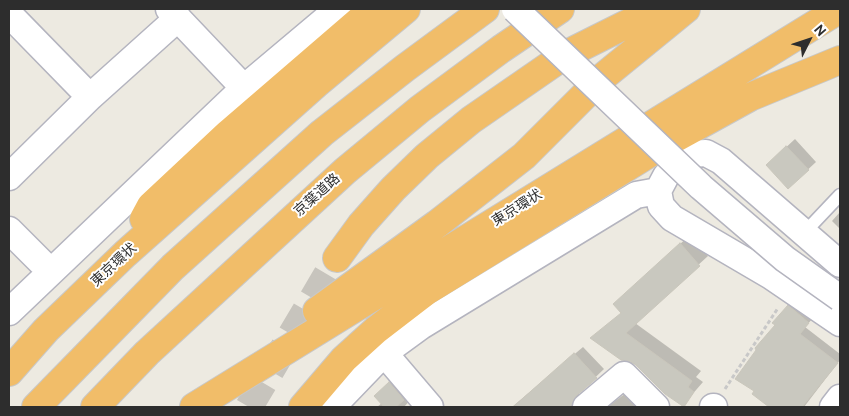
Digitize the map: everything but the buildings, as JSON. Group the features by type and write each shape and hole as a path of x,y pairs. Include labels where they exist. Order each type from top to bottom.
{"highway":[{"path":"125,254 151,206 229,133 373,9"},
{"name":"東京環状","path":"9,372 46,330 125,254 316,84 406,9"},
{"path":"36,407 173,267 322,133 485,9"},
{"name":"京葉道路","path":"95,407 146,353 345,171 428,104 560,9"},
{"path":"337,258 361,225 393,189 427,156 471,120 565,55 657,9"},
{"path":"204,401 250,358 437,224 524,156 604,76 686,9"},
{"name":"東京環状","path":"204,401 840,9"},
{"path":"304,407 344,359 376,330 428,290 669,142 750,97 840,60"},
{"path":"9,350 46,330"}],"street":[{"path":"9,312 244,88 338,9"},
{"path":"515,9 701,187 785,258 840,298"},
{"path":"9,177 173,13 244,88"},
{"path":"9,14 90,97"},
{"path":"840,264 805,232 721,162 706,153 691,154 666,176 658,191 661,206 672,218 790,289 840,323"},
{"path":"332,407 384,353 480,289 636,194 658,191"},
{"path":"9,230 51,272"},
{"path":"384,353 430,407"},
{"path":"586,407 624,375 656,407"},
{"path":"833,407 840,398"}],"lane":[{"path":"805,232 840,195"}],"path":[{"path":"714,407 790,289"}],"tunnel":[{"path":"249,407 337,258"}]}
